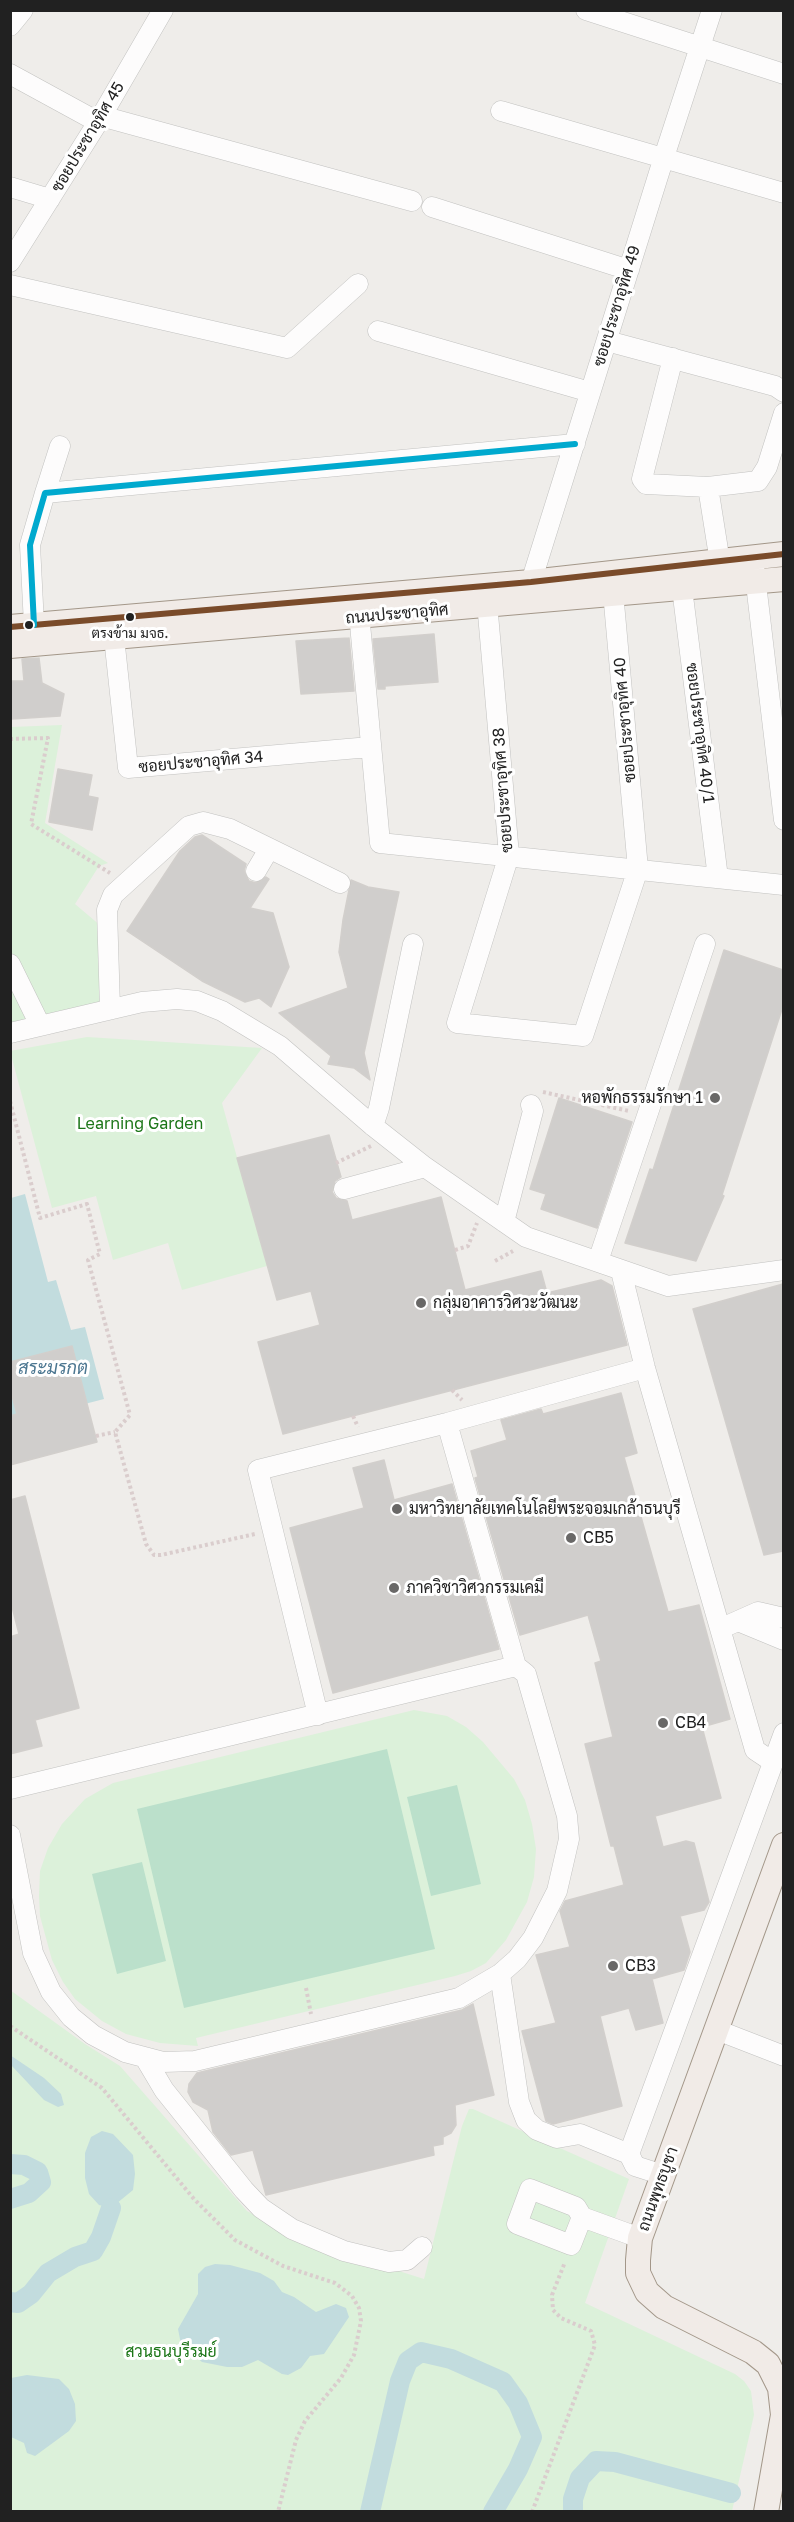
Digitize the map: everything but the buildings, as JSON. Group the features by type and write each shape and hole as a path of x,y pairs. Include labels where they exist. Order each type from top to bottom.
{"main road":[{"name":"ถนนประชาอุทิศ","path":"612,583 682,588 752,557 783,554"},
{"name":"ถนนประชาอุทิศ","path":"10,627 358,607 721,572 756,581 783,579"},
{"name":"ถนนประชาอุทิศ","path":"10,646 114,637 358,607"},
{"name":"ถนนพุทธบูชา","path":"766,2511 782,2442 782,2388 768,2364 753,2352 676,2315 647,2292 639,2273 640,2238 783,1845"}],"street":[{"path":"10,26 23,10"},
{"name":"ซอยประชาอุทิศ 45","path":"10,262 100,119 163,10"},
{"path":"586,10 783,74"},
{"name":"ซอยประชาอุทิศ 49","path":"528,592 712,10"},
{"path":"10,74 100,119 412,201"},
{"path":"501,111 783,193"},
{"path":"10,187 50,199"},
{"path":"432,207 629,270"},
{"path":"10,285 286,348 358,284"},
{"path":"378,331 590,392"},
{"path":"607,341 775,386 783,392"},
{"path":"674,358 642,479 646,484 708,487 758,481 767,467 783,413"},
{"path":"45,493 575,444"},
{"path":"34,625 30,545 60,446"},
{"path":"708,487 721,572"},
{"path":"752,557 778,711 783,820"},
{"name":"ซอยประชาอุทิศ 40","path":"612,583 638,868"},
{"name":"ซอยประชาอุทิศ 40/1","path":"682,588 718,878"},
{"name":"ซอยประชาอุทิศ 38","path":"486,596 510,855 457,1023 583,1036 638,868"},
{"path":"358,607 380,843 638,868 783,885"},
{"name":"ซอยประชาอุทิศ 34","path":"114,637 128,768 370,747"},
{"path":"110,1008 107,910 113,895 189,826 203,822 230,829 340,883"},
{"path":"256,871 269,849"},
{"path":"381,1132 379,1108 413,944"},
{"path":"598,1261 705,944"},
{"path":"10,964 40,1025"},
{"path":"12,1030 142,1002 177,999 197,1001 222,1011 280,1046 425,1167 526,1237 668,1286 783,1270"},
{"path":"504,1222 533,1111 531,1105"},
{"path":"344,1189 425,1167"},
{"path":"621,1271 645,1368 730,1625 755,1750 773,1762"},
{"path":"318,1715 258,1470 447,1423 645,1368"},
{"path":"10,1835 33,1953 51,1992 71,2017 93,2035 125,2052 145,2058 163,2062 195,2061 459,1998 500,1974 517,1959 533,1938 557,1891 569,1839 567,1816 526,1674 516,1666 447,1423"},
{"path":"730,1625 758,1612 783,1618"},
{"path":"730,1625 783,1640"},
{"path":"10,1789 516,1666"},
{"path":"629,2154 783,1733"},
{"path":"500,1974 519,2102 526,2120 537,2130 556,2138 580,2134 629,2154 635,2166 663,2175"},
{"path":"717,2030 783,2056"},
{"path":"145,2058 164,2090 261,2208 292,2229 344,2251 389,2262 407,2260 422,2247"},
{"path":"582,2217 572,2245 517,2224 530,2189 576,2207 582,2217 640,2238"}],"path":[{"path":"10,739 48,738 31,824 126,882"},
{"path":"531,1105 536,1090 648,1116"},
{"path":"10,1101 40,1218 87,1204 100,1254 88,1260 130,1415 115,1431 96,1436"},
{"path":"336,1164 381,1132"},
{"path":"454,1250 468,1246 483,1208"},
{"path":"115,1431 146,1544 154,1555 273,1530"},
{"path":"306,1989 314,2031"},
{"path":"10,2026 102,2088 194,2199 235,2240 283,2266 335,2283 352,2296 359,2308 361,2321 354,2355 341,2378 305,2421 296,2440 278,2511"},
{"path":"532,2511 594,2345 591,2331 561,2318 553,2310 551,2303 572,2245"}],"green space":[{"path":"62,725 45,823 108,863 99,866 75,904 108,932 110,1008 11,1033 11,727"},
{"name":"Learning Garden","path":"87,1037 262,1048 222,1103 267,1266 182,1290 168,1243 113,1260 96,1196 52,1208 10,1051"},
{"path":"414,1710 447,1716 466,1727 483,1742 514,1779 525,1800 532,1824 536,1849 534,1877 527,1902 506,1940 486,1963 455,1976 196,2038 198,2046 160,2043 126,2034 102,2021 75,1999 52,1960 40,1916 40,1871 48,1848 62,1824 85,1799 113,1783"},
{"path":"387,1749 435,1949 184,2008 137,1809"},
{"path":"457,1785 481,1884 431,1896 407,1797"},
{"path":"142,1862 166,1961 117,1974 92,1874"},
{"name":"สวนธนบุรีรมย์","path":"10,1990 120,2066 247,2211 298,2239 424,2279 462,2126 469,2109 629,2179 585,2303 735,2374 744,2381 751,2391 754,2415 732,2511 11,2511"}],"water":[{"name":"สระมรกต","path":"25,1194 48,1282 56,1280 71,1330 85,1327 104,1399 11,1423 11,1198"},
{"path":"10,2055 44,2078 61,2094 64,2105 58,2107 44,2100 11,2065"},
{"path":"102,2131 113,2134 133,2155 135,2174 133,2190 111,2208 99,2205 89,2194 85,2178 85,2153 91,2137"},
{"path":"215,2264 230,2265 260,2273 274,2281 282,2292 316,2312 336,2304 346,2308 349,2317 324,2354 310,2356 301,2368 288,2375 258,2360 242,2367 227,2367 202,2362 181,2344 178,2329 198,2294 198,2274 205,2267"},
{"path":"27,2375 59,2379 69,2389 75,2404 76,2421 69,2431 35,2456 27,2453 24,2443 11,2437 11,2378"}],"waterway":[{"path":"10,2164 24,2165 38,2172 41,2182 29,2193 10,2199"},
{"path":"10,2302 18,2303 31,2294 48,2273 75,2257 93,2251 101,2237 111,2208"},
{"path":"370,2512 400,2381 408,2361 421,2352 451,2359 503,2382 518,2403 532,2437 518,2469 493,2512"},
{"path":"573,2512 573,2499 580,2478 596,2461 615,2462 731,2493"}],"transit line":[{"path":"34,625 30,545 45,493 575,444"},
{"path":"10,627 531,582 784,554"}],"place":[{"name":"ตรงข้าม มจธ.","path":"130,617"},
{"name":"หอพักธรรมรักษา 1","path":"715,1098"},
{"name":"กลุ่มอาคารวิศวะวัฒนะ","path":"421,1303"},
{"name":"มหาวิทยาลัยเทคโนโลยีพระจอมเกล้าธนบุรี","path":"397,1509"},
{"name":"CB5","path":"571,1538"},
{"name":"ภาควิชาวิศวกรรมเคมี","path":"394,1588"},
{"name":"CB4","path":"663,1723"},
{"name":"CB3","path":"613,1966"}]}
